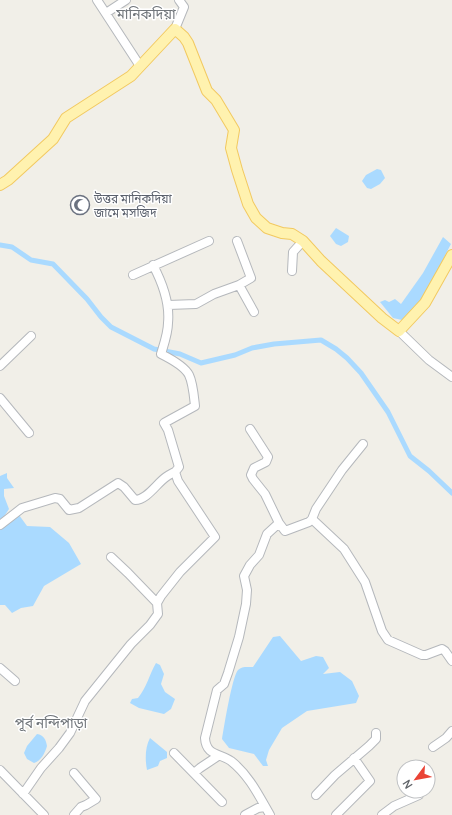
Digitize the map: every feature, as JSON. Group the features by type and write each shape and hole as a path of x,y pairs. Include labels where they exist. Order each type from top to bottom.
{"main road":[{"path":"0,185 8,180 53,139 66,118 131,76 175,29 188,43 207,91 216,100 234,130 231,148 248,204 256,218 267,228 282,234 292,234 303,241 321,262 382,318 399,331 425,303 452,255"}],"street":[{"path":"97,0 140,66"},
{"path":"106,13 126,0"},
{"path":"175,29 184,7 179,0"},
{"path":"133,274 209,241"},
{"path":"168,305 196,304 214,294 239,285 251,278 237,241"},
{"path":"292,271 293,252 303,241"},
{"path":"0,525 22,508 55,498 62,500 69,510 79,508 118,483 124,487 135,500 139,500 148,494 166,477 175,472 179,467 168,430 164,423 195,406 194,396 189,374 179,364 162,354 168,323 168,305 153,265"},
{"path":"239,285 254,312"},
{"path":"399,331 429,360 452,377"},
{"path":"0,366 31,336"},
{"path":"0,398 29,433"},
{"path":"250,429 268,457 266,462 254,468 251,475 265,494 279,523 285,531 309,522 342,470 363,444"},
{"path":"23,794 41,768 70,733 85,701 131,644 150,625 158,614 157,603 161,596 180,572 215,537 178,481 175,472"},
{"path":"312,518 344,549 365,582 382,631 388,640 422,655 442,649 452,661"},
{"path":"270,815 247,777 230,761 218,756 208,749 206,738 217,690 224,684 239,637 246,604 247,590 244,576 250,565 259,555 267,534 279,523"},
{"path":"110,557 128,572 157,603"},
{"path":"0,668 15,681"},
{"path":"433,747 446,738 452,731"},
{"path":"316,795 335,775 376,739 376,733"},
{"path":"174,753 222,802"},
{"path":"194,773 218,756"},
{"path":"336,815 370,781 354,758"},
{"path":"0,770 44,815"},
{"path":"74,773 96,798 81,807 74,815"},
{"path":"382,815 394,806 409,799"},
{"path":"245,815 265,806"}],"water":[{"path":"377,169 381,170 385,178 380,184 371,189 367,188 362,181 366,175"},
{"path":"336,228 349,236 348,242 341,246 336,244 330,236"},
{"path":"443,237 451,244 424,296 402,320 393,318 380,302 385,300 389,302 395,299 401,304 423,273"},
{"path":"7,473 7,478 14,488 4,489 4,496 9,509 3,518 0,519 0,476"},
{"path":"19,515 27,526 50,527 69,543 81,564 44,586 33,606 21,608 12,613 5,605 0,605 0,528"},
{"path":"280,636 301,661 316,656 323,657 329,668 323,674 340,672 352,681 359,696 356,703 307,711 282,728 269,750 266,760 268,766 263,766 254,754 229,748 222,739 231,692 238,670 243,667 253,667 273,637"},
{"path":"156,663 160,665 164,674 161,684 165,692 175,699 171,709 164,714 139,708 130,703 132,699 138,698 141,694"},
{"path":"37,734 44,738 47,746 39,760 34,763 27,759 24,753 27,746"},
{"path":"150,738 167,752 167,758 160,761 158,766 147,770 146,754 147,745"}],"waterway":[{"path":"0,245 12,247 31,260 53,264 87,299 111,327 154,349 180,354 201,363 235,355 252,348 274,344 321,340 347,358 361,373 388,412 410,456 429,471 452,493"}],"place":[{"name":"উত্তর মানিকদিয়া জামে মসজিদ","path":"80,205"}],"district":[{"name":"মানিকদিয়া","path":"146,13"},
{"name":"পূর্ব নন্দিপাড়া","path":"51,722"}]}
